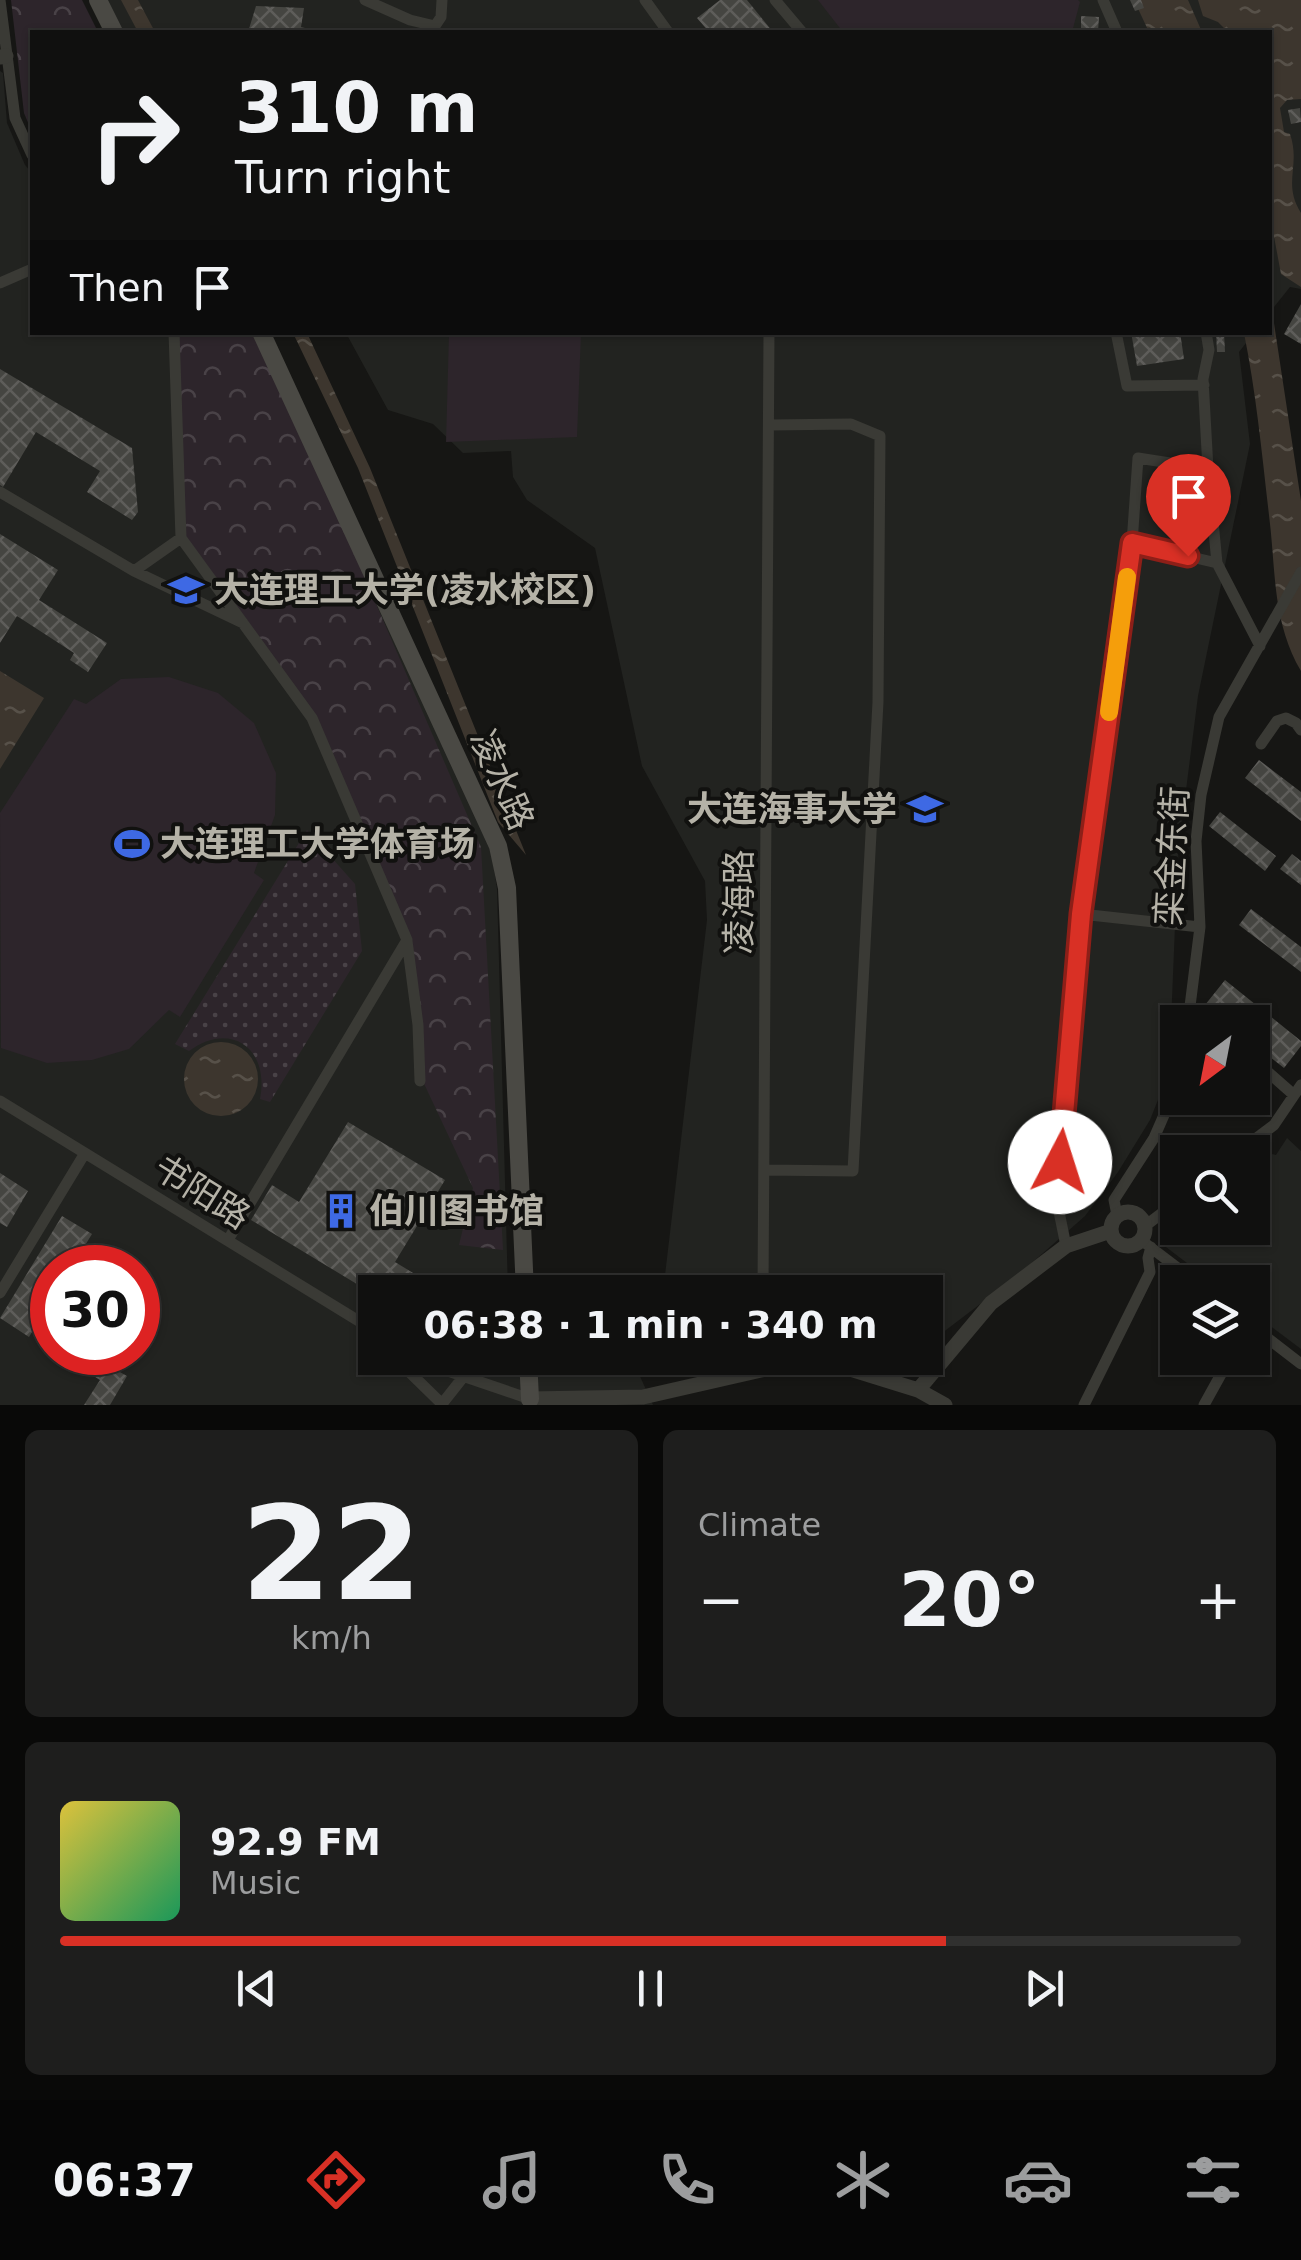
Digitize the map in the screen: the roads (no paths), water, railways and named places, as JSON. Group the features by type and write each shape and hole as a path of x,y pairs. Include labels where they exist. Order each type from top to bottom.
{"main road":[{"path":"98,0 113,30"},
{"name":"凌水路","path":"262,335 498,846 507,888 524,1275"},
{"path":"529,1375 530,1399"}],"street":[{"path":"0,0 3,56 15,118 30,151"},
{"path":"365,0 410,20 435,26 441,17 442,0"},
{"path":"645,0 667,30"},
{"path":"775,0 800,30"},
{"path":"1103,0 1116,30"},
{"path":"0,283 30,270"},
{"path":"174,335 182,538 312,718 406,940 418,1026 420,1081"},
{"name":"凌海路","path":"763,1275 769,335"},
{"path":"1117,335 1127,386 1204,385"},
{"path":"1206,335 1209,350 1204,385 1217,563 1260,646"},
{"path":"764,1170 852,1171 878,683 880,436 851,424 770,425"},
{"path":"1066,1246 1056,1198 1081,914 1132,543 1138,458 1208,469"},
{"path":"0,492 134,571 246,624"},
{"path":"134,571 182,538"},
{"path":"1132,543 1217,563"},
{"name":"栾金东街","path":"1190,1005 1200,927 1196,841 1220,717 1301,572"},
{"path":"1262,744 1278,721 1286,718 1301,730"},
{"path":"1081,914 1200,927"},
{"path":"228,1240 406,940"},
{"path":"1260,1135 1274,1124 1298,1090 1270,1071"},
{"name":"书阳路","path":"0,1100 358,1322"},
{"path":"1160,1222 1146,1238 1133,1245 1124,1246 1111,1232 1117,1215 1114,1200 1154,1138 1164,1115"},
{"path":"0,1293 85,1153"},
{"path":"1084,1405 1150,1272 1141,1217 1132,1212 1117,1215"},
{"path":"918,1390 991,1303 1066,1246 1111,1232"},
{"path":"1146,1238 1177,1265"},
{"path":"1270,1340 1301,1364"},
{"path":"412,1375 443,1405 464,1376 530,1399 643,1398 724,1375"},
{"path":"870,1375 918,1390 945,1405"},
{"path":"1204,1405 1221,1375"}],"water":[{"path":"121,0 138,0 154,30 137,30"},
{"path":"1134,0 1188,0 1201,30 1148,30"},
{"path":"1198,0 1301,0 1301,99 1287,100 1280,108 1284,132 1290,134 1293,145 1293,192 1301,213 1301,287 1281,274 1272,226 1272,30 1226,30 1203,16"},
{"path":"1272,310 1301,501 1301,671 1280,614 1244,335 1272,335"},
{"path":"294,335 308,335 370,468 526,855 498,822 358,468"},
{"path":"0,671 44,698 0,769"},
{"path":"221,1042 247,1053 258,1079 247,1105 221,1116 195,1105 184,1079 195,1053"}],"place":[{"name":"大连理工大学(凌水校区)","path":"186,590"},
{"name":"大连海事大学","path":"925,809"},
{"name":"大连理工大学体育场","path":"132,844"},
{"name":"伯川图书馆","path":"341,1211"}]}
